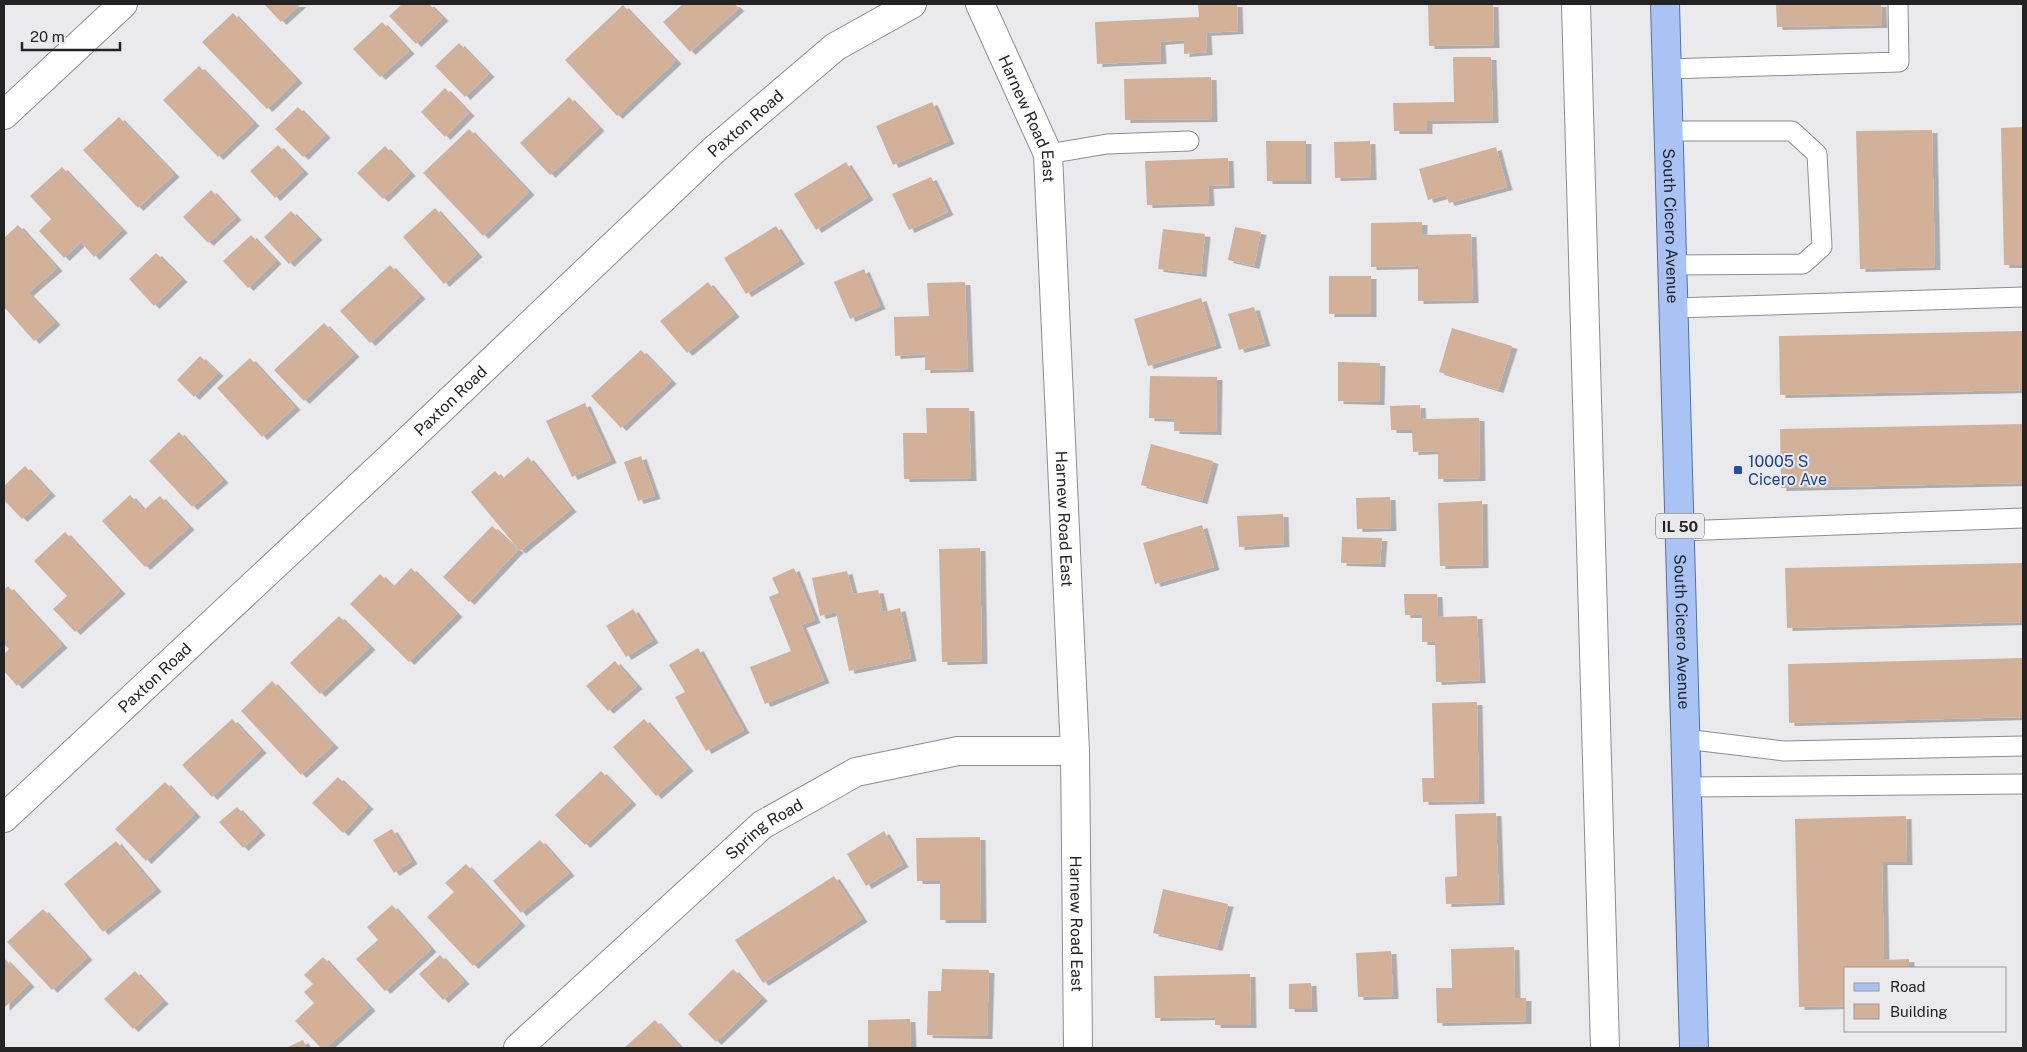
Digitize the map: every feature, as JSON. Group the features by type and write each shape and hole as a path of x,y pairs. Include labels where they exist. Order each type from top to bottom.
{"main road":[{"name":"South Cicero Avenue","path":"1665,4 1694,1048"}],"street":[{"path":"4,115 123,4"},
{"name":"Paxton Road","path":"4,818 714,150 835,47 912,4"},
{"name":"Harnew Road East","path":"980,4 1048,154 1075,751 1078,1048"},
{"path":"1576,4 1604,1048"},
{"name":"Spring Road","path":"518,1048 762,825 856,772 958,751 1075,751"}],"lane":[{"path":"1667,69 1899,62 1898,4"},
{"path":"1669,131 1792,131 1817,154 1822,247 1803,264 1672,265"},
{"path":"1048,154 1107,144 1189,141"},
{"path":"1674,308 2023,297"},
{"path":"1680,531 2023,518"},
{"path":"1685,739 1784,751 2023,746"},
{"path":"1687,787 2023,784"}],"building":[{"path":"264,4 301,4 281,22"},
{"path":"402,4 429,4 443,18 416,44 389,16"},
{"path":"683,4 734,4 739,8 690,52 663,22"},
{"path":"1198,4 1237,4 1238,31 1206,33 1207,52 1184,54 1184,40 1160,42 1161,61 1097,64 1095,22 1199,17"},
{"path":"1428,4 1493,4 1494,45 1429,46"},
{"path":"1776,4 1881,4 1882,25 1777,27"},
{"path":"623,5 676,61 617,116 565,60"},
{"path":"233,13 297,80 267,109 202,42"},
{"path":"382,22 409,51 380,77 353,49"},
{"path":"459,43 489,74 465,97 435,66"},
{"path":"1453,57 1491,57 1493,120 1427,121 1427,131 1394,131 1393,103 1454,102"},
{"path":"199,66 254,123 218,157 163,100"},
{"path":"1211,77 1212,119 1125,120 1124,79"},
{"path":"445,88 469,113 445,137 421,112"},
{"path":"569,97 599,128 550,175 520,143"},
{"path":"932,102 949,141 893,165 876,126"},
{"path":"298,107 325,135 303,157 275,129"},
{"path":"119,117 174,174 138,208 83,150"},
{"path":"2023,127 2023,265 2004,265 2001,128"},
{"path":"469,129 529,192 483,236 423,173"},
{"path":"1932,130 1935,267 1860,269 1856,131"},
{"path":"1266,141 1306,141 1306,181 1267,181"},
{"path":"1370,141 1371,177 1335,178 1334,142"},
{"path":"278,145 303,171 275,198 250,171"},
{"path":"385,146 410,173 383,199 357,173"},
{"path":"1496,147 1507,187 1449,203 1446,195 1428,200 1419,169"},
{"path":"1228,158 1229,185 1208,186 1209,203 1147,205 1145,161"},
{"path":"846,162 868,197 816,230 794,194"},
{"path":"62,167 122,230 94,257 81,242 64,258 39,231 51,219 30,196"},
{"path":"931,177 948,212 909,230 892,194"},
{"path":"211,190 236,217 208,243 183,217"},
{"path":"435,208 477,254 444,284 403,237"},
{"path":"291,211 317,237 289,264 264,237"},
{"path":"1422,222 1422,235 1471,234 1473,300 1418,301 1418,266 1371,267 1371,223"},
{"path":"18,225 57,268 28,293 55,322 34,341 4,307 4,238"},
{"path":"776,226 799,261 746,294 724,258"},
{"path":"1235,227 1261,232 1254,266 1228,260"},
{"path":"1163,229 1205,234 1201,274 1158,269"},
{"path":"251,235 276,261 248,288 223,261"},
{"path":"156,253 182,279 154,306 129,279"},
{"path":"390,265 420,296 370,343 340,311"},
{"path":"864,269 880,306 850,319 834,282"},
{"path":"1329,276 1371,276 1371,314 1329,314"},
{"path":"708,282 734,314 687,353 660,321"},
{"path":"965,282 968,369 925,370 925,354 895,356 894,317 929,316 927,283"},
{"path":"1201,298 1216,345 1148,366 1134,319"},
{"path":"1254,307 1265,343 1239,350 1228,314"},
{"path":"324,323 354,354 304,401 274,370"},
{"path":"1452,328 1512,346 1498,390 1439,372"},
{"path":"2023,331 2023,390 1780,395 1779,336"},
{"path":"641,350 671,381 621,428 591,396"},
{"path":"200,356 218,373 194,397 177,380"},
{"path":"250,358 295,407 262,437 217,388"},
{"path":"1338,362 1380,363 1379,402 1338,401"},
{"path":"1150,376 1217,377 1216,432 1174,431 1174,419 1149,418"},
{"path":"585,403 611,460 572,477 546,421"},
{"path":"1420,405 1421,419 1479,418 1480,478 1438,479 1438,451 1413,452 1412,430 1391,430 1390,406"},
{"path":"926,408 969,408 971,478 904,479 903,433 927,433"},
{"path":"2023,424 2023,483 1781,488 1780,429"},
{"path":"179,432 223,480 192,507 149,461"},
{"path":"1151,444 1213,461 1202,501 1141,485"},
{"path":"641,456 655,496 638,501 624,462"},
{"path":"528,457 571,509 520,551 471,492 495,471 502,479"},
{"path":"25,466 50,493 22,519 4,500 4,486"},
{"path":"130,495 144,510 160,496 189,527 145,567 102,521"},
{"path":"1390,497 1391,528 1357,529 1356,498"},
{"path":"1482,501 1483,565 1440,566 1438,503"},
{"path":"1283,514 1284,544 1239,547 1237,516"},
{"path":"1202,525 1214,567 1155,584 1143,543"},
{"path":"492,526 518,550 469,602 443,577"},
{"path":"65,532 120,591 75,632 53,609 67,596 34,561"},
{"path":"1342,537 1382,538 1380,564 1341,563"},
{"path":"980,548 982,661 942,662 939,549"},
{"path":"2023,563 2023,622 1787,628 1785,568"},
{"path":"411,568 457,614 409,662 350,604 380,574 393,587"},
{"path":"794,568 815,620 801,625 824,680 765,704 750,667 791,651 769,597 779,593 772,578"},
{"path":"847,571 853,594 878,590 883,612 900,608 911,658 849,671 836,612 820,616 812,578"},
{"path":"8,586 62,645 17,686 4,671 4,654 9,649 4,644 4,590"},
{"path":"1404,594 1437,594 1438,617 1477,616 1480,680 1436,682 1435,642 1422,642 1422,615 1405,615"},
{"path":"633,609 653,640 626,657 606,626"},
{"path":"339,616 370,647 320,694 290,663"},
{"path":"698,648 744,730 706,751 675,697 685,692 669,665"},
{"path":"2023,658 2023,717 1789,723 1788,664"},
{"path":"615,661 637,686 608,711 586,686"},
{"path":"272,681 333,745 301,775 241,711"},
{"path":"1477,702 1479,801 1423,802 1422,778 1434,778 1432,703"},
{"path":"232,719 261,750 212,797 182,765"},
{"path":"644,719 688,768 656,796 613,747"},
{"path":"601,771 631,802 585,845 555,815"},
{"path":"338,777 368,806 343,833 312,803"},
{"path":"165,782 195,814 146,861 115,829"},
{"path":"237,807 260,832 243,848 219,822"},
{"path":"1496,813 1499,902 1446,904 1445,877 1457,876 1455,814"},
{"path":"1906,816 1907,862 1882,862 1884,960 1909,959 1909,967 1844,967 1844,1006 1799,1007 1795,819"},
{"path":"392,829 412,861 394,873 373,840"},
{"path":"884,831 903,864 866,886 847,854"},
{"path":"980,837 981,920 940,920 940,881 917,881 916,838"},
{"path":"540,840 569,873 521,913 493,881"},
{"path":"116,841 156,889 103,932 64,884"},
{"path":"466,864 520,923 473,966 427,917 454,892 445,883"},
{"path":"834,876 862,919 763,983 735,940"},
{"path":"1163,889 1228,904 1217,948 1153,933"},
{"path":"392,905 431,949 385,991 356,959 378,940 367,927"},
{"path":"43,909 87,957 52,990 7,942"},
{"path":"1514,947 1515,998 1526,998 1526,1021 1437,1023 1436,988 1452,988 1451,949"},
{"path":"1391,951 1393,996 1358,997 1356,953"},
{"path":"440,955 464,981 443,1000 419,974"},
{"path":"323,957 370,1008 326,1048 321,1048 295,1021 314,1003 304,992 313,984 304,975"},
{"path":"4,958 29,984 4,1008"},
{"path":"733,969 762,998 716,1042 688,1014"},
{"path":"942,969 989,970 987,1036 927,1035 928,991 941,991"},
{"path":"135,971 163,1001 133,1029 104,999"},
{"path":"1250,974 1251,1025 1215,1025 1215,1017 1155,1018 1154,976"},
{"path":"1311,983 1312,1009 1289,1009 1289,984"},
{"path":"910,1019 911,1048 868,1048 868,1020"},
{"path":"655,1020 681,1048 624,1048"},
{"path":"303,1040 307,1048 286,1048"}],"place":[{"name":"10005 S Cicero Ave","path":"1738,470"}]}
